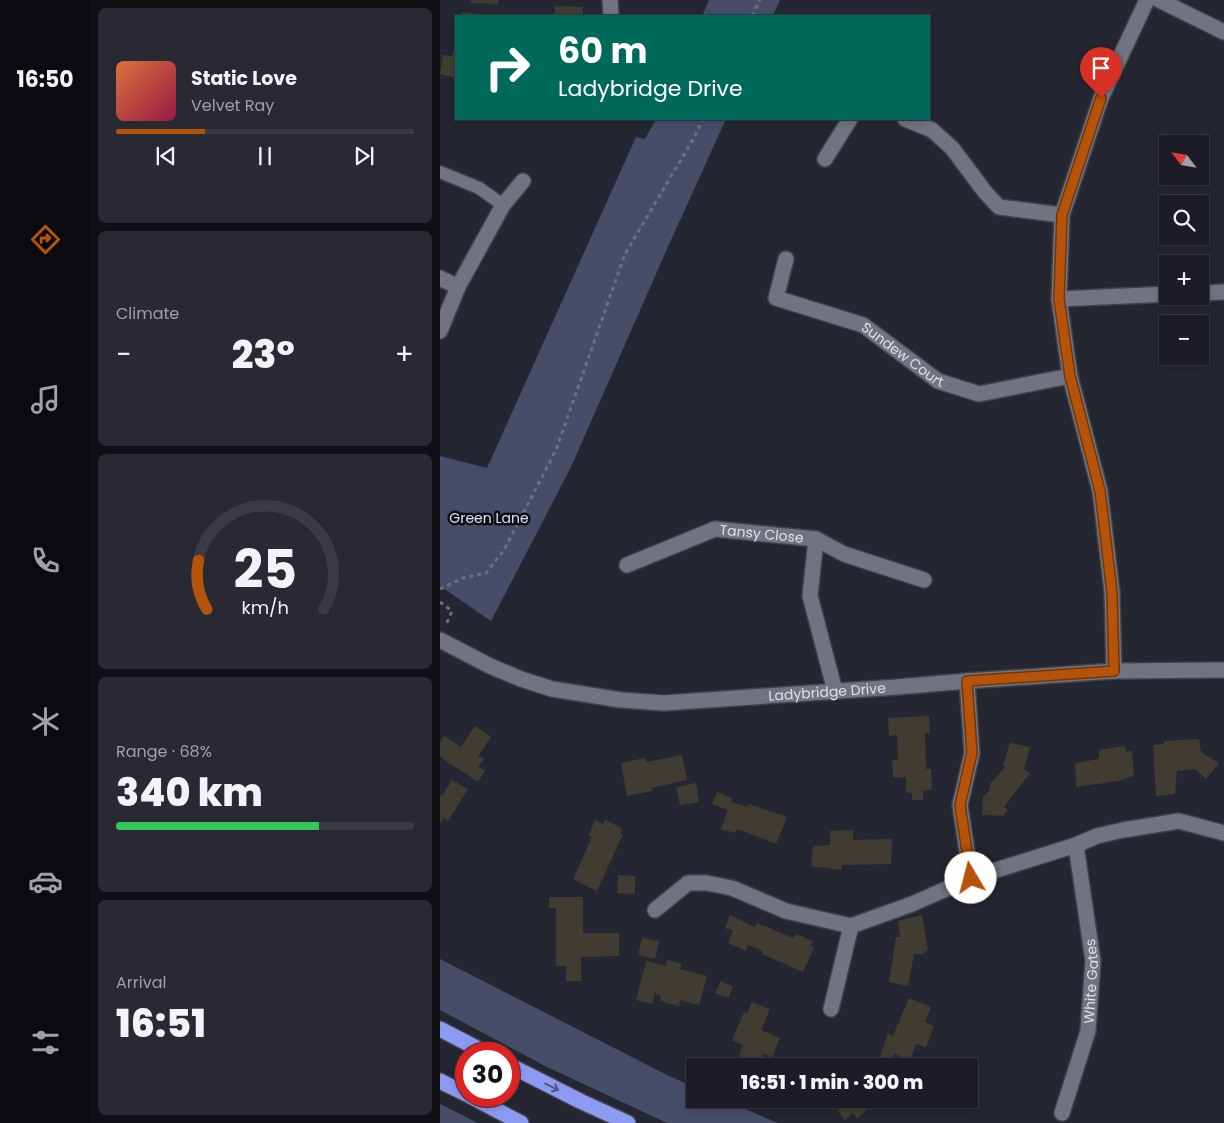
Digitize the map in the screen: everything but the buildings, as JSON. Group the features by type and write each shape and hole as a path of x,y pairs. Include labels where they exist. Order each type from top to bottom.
{"highway":[{"path":"440,1029 465,1042"},
{"path":"520,1070 580,1101 628,1123"},
{"path":"440,1081 455,1088"},
{"path":"491,1107 521,1123"}],"street":[{"path":"610,0 611,15"},
{"path":"1114,671 1112,592 1100,491 1070,376 1059,299 1062,215 1101,98 1147,0"},
{"path":"1159,0 1224,32"},
{"path":"825,158 849,120"},
{"path":"907,120 932,130 952,148 985,192 999,207 1062,215"},
{"path":"440,330 458,287 503,205 523,182"},
{"name":"Sundew Court","path":"786,259 776,298 863,325 938,380 979,394 1070,376"},
{"path":"440,278 458,287"},
{"path":"1209,293 1224,292"},
{"path":"1059,299 1159,294"},
{"name":"Tansy Close","path":"627,565 715,528 816,539 844,554 924,580"},
{"name":"Tansy Close","path":"816,539 810,596 835,691"},
{"name":"Ladybridge Drive","path":"442,636 490,666 520,679 552,689 621,700 664,703 1114,671 1224,670"},
{"path":"967,681 972,753 960,805 971,878"},
{"path":"655,910 688,883 707,883 732,888 786,911 851,926 912,904 971,878 1076,845 1097,836 1179,821 1224,833"},
{"name":"White Gates","path":"1062,1113 1088,1031 1093,961 1076,845"},
{"path":"831,1009 851,926"}],"lane":[{"path":"440,172 479,188 503,205"}],"path":[{"path":"752,15 760,0"},
{"path":"440,589 463,578 486,573 504,550 556,450 625,254 703,120"},
{"path":"440,602 452,611 442,636"}],"green space":[{"path":"709,0 780,0 773,15 702,15"},
{"name":"Green Lane","path":"655,120 726,120 571,467 491,621 440,586 440,456 487,468 636,137 645,139"},
{"path":"440,959 686,1083 686,1108 743,1108 778,1123 667,1123 520,1053 520,1042 500,1042 440,1010"},
{"path":"440,1104 478,1123 440,1123"}],"route":[{"path":"971,878 960,805 972,753 967,681 1114,671 1112,592 1100,491 1070,376 1059,299 1062,215 1101,98"}]}
